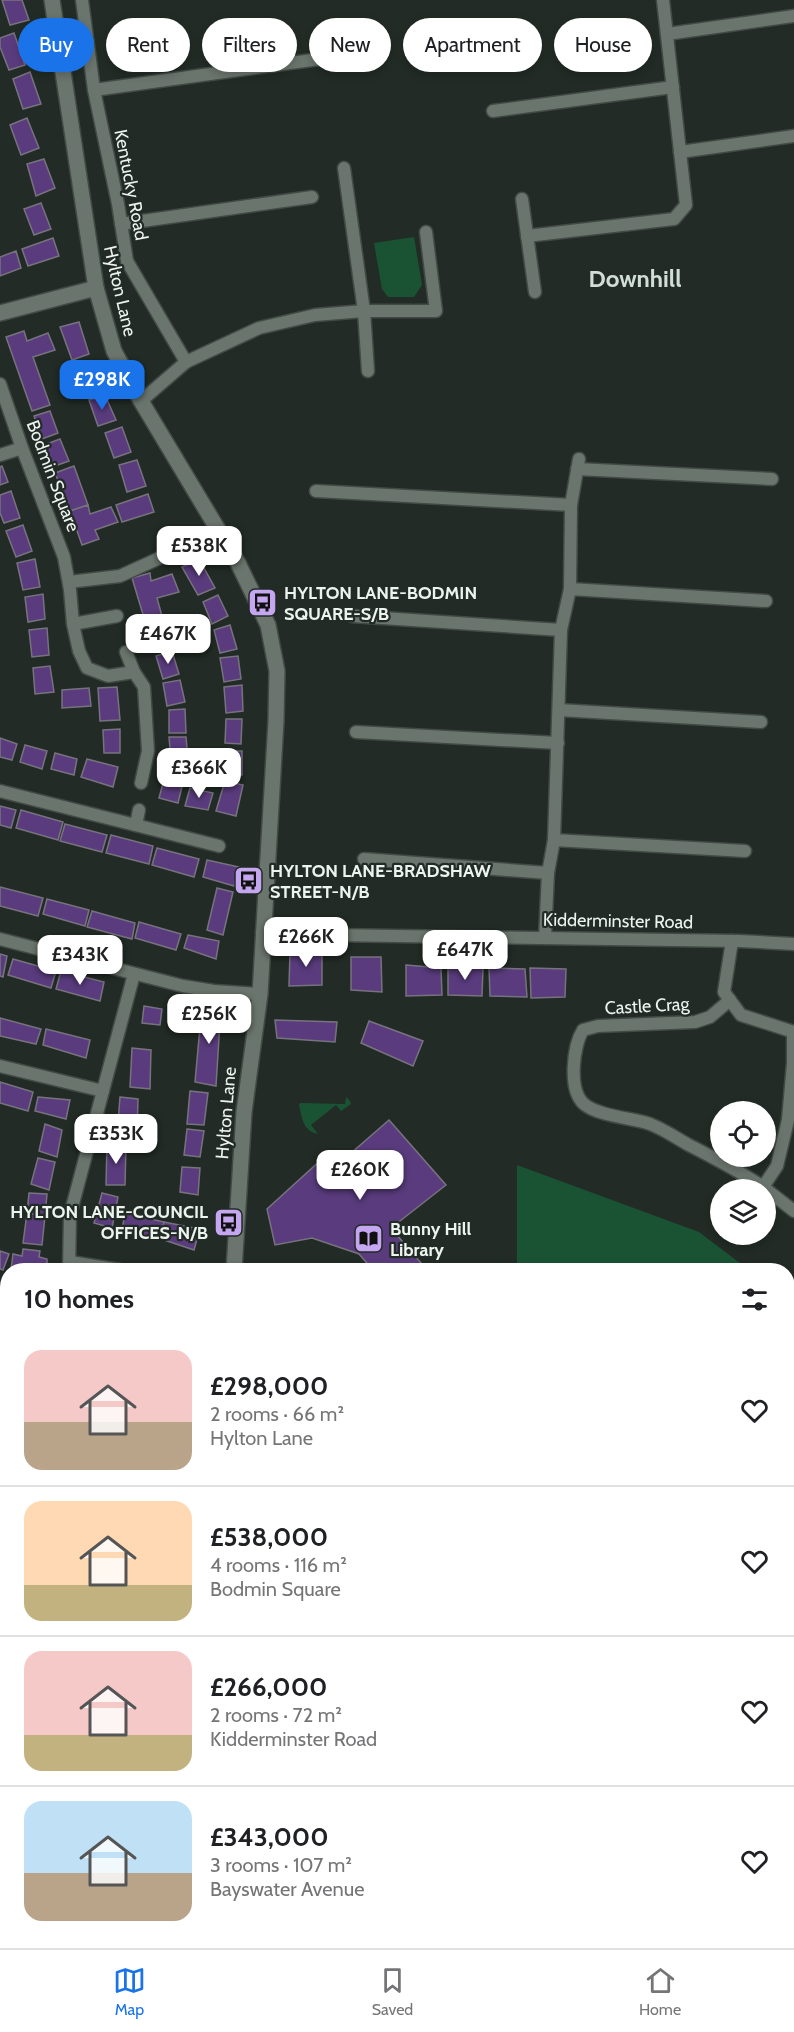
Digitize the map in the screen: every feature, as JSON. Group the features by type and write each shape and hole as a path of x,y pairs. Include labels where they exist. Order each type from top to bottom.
{"street":[{"name":"Hylton Lane","path":"52,0 96,288 114,351 141,401 238,563 268,625 277,671 260,994 244,1112 234,1263"},
{"name":"Kentucky Road","path":"82,0 94,90 127,261 186,362"},
{"path":"527,236 674,219 686,205 663,0"},
{"path":"667,34 794,16"},
{"path":"94,90 309,60"},
{"path":"493,111 673,87"},
{"path":"680,152 794,136"},
{"path":"344,168 364,311 368,370"},
{"path":"121,224 312,197"},
{"path":"522,199 534,292"},
{"path":"141,401 186,362 259,328 315,315 364,311 436,311 426,232"},
{"path":"0,314 96,288"},
{"name":"Bodmin Square","path":"0,384 21,448 64,557 73,624 87,668 108,676 134,672"},
{"path":"0,455 21,448"},
{"path":"545,938 548,873 554,840 561,630 570,589 571,505 578,464 772,478"},
{"path":"316,491 571,505"},
{"path":"69,582 120,576 175,550"},
{"path":"570,589 766,601"},
{"path":"73,624 117,616"},
{"path":"352,616 561,630"},
{"path":"126,652 134,672 144,687 148,751 141,783"},
{"path":"559,711 760,722"},
{"path":"356,732 558,743"},
{"path":"0,791 219,846"},
{"path":"136,825 139,810"},
{"path":"554,840 745,851"},
{"path":"364,859 548,873"},
{"name":"Kidderminster Road","path":"262,932 794,944"},
{"path":"0,939 134,974 214,991 260,994"},
{"path":"732,941 724,992 741,1016 793,1032 794,1063 788,1120 777,1166 768,1179"},
{"path":"70,1263 70,1215 134,974"},
{"name":"Castle Crag","path":"730,1000 710,1017 695,1022 598,1026 583,1030 577,1040 575,1050 575,1082 578,1095 585,1105 604,1113 651,1124 751,1179"},
{"path":"0,1066 103,1091"},
{"path":"776,1197 794,1211"}],"green space":[{"path":"414,237 422,285 414,297 388,297 382,289 374,243"},
{"path":"346,1097 351,1104 341,1111 336,1105 311,1125 318,1134 306,1127 301,1115 300,1103 345,1104"},
{"path":"517,1165 699,1232 710,1240 710,1245 716,1245 740,1263 517,1263"}],"building":[{"path":"2,0 22,0 28,18 18,18 18,23 10,25"},
{"path":"14,33 18,45 18,67 9,70 0,47 0,38"},
{"path":"30,72 41,104 23,109 13,79"},
{"path":"27,118 39,148 21,155 10,125"},
{"path":"44,159 55,188 36,196 27,164"},
{"path":"41,203 51,229 34,235 24,209"},
{"path":"53,238 59,256 28,266 22,249"},
{"path":"16,251 21,268 0,276 0,257"},
{"path":"79,322 89,354 72,360 60,327"},
{"path":"24,331 27,341 48,333 55,350 33,357 50,405 32,411 6,337"},
{"path":"91,362 99,387 83,393 73,367"},
{"path":"105,395 116,420 98,426 89,400"},
{"path":"50,411 58,433 42,439 34,416"},
{"path":"122,427 131,452 114,458 105,433"},
{"path":"60,439 69,461 52,467 44,445"},
{"path":"137,460 146,486 127,492 119,465"},
{"path":"2,466 8,482 0,485 0,467"},
{"path":"74,466 88,505 70,511 55,473"},
{"path":"11,491 20,518 4,523 0,513 0,495"},
{"path":"148,494 154,512 122,522 116,505"},
{"path":"88,505 90,514 111,507 118,522 95,530 99,539 82,545 70,511"},
{"path":"23,525 32,551 16,557 6,531"},
{"path":"35,559 40,587 23,590 17,563"},
{"path":"199,559 215,588 198,595 182,567"},
{"path":"150,573 151,581 172,574 179,592 157,598 170,645 154,651 132,578"},
{"path":"43,594 45,619 28,622 25,597"},
{"path":"218,595 228,616 212,624 203,602"},
{"path":"230,625 237,649 220,653 214,630"},
{"path":"47,628 49,655 32,657 29,630"},
{"path":"172,651 179,674 163,679 156,656"},
{"path":"238,656 241,679 224,682 220,658"},
{"path":"50,666 54,692 35,694 33,668"},
{"path":"180,680 185,702 167,706 163,683"},
{"path":"242,685 243,711 226,713 224,687"},
{"path":"117,687 120,720 100,721 98,688"},
{"path":"89,688 91,706 62,708 62,690"},
{"path":"185,709 186,733 169,733 169,710"},
{"path":"226,719 242,719 241,744 225,743"},
{"path":"120,729 120,753 104,753 103,730"},
{"path":"169,737 186,737 188,759 171,760"},
{"path":"0,738 17,744 12,760 0,757"},
{"path":"25,745 47,751 42,769 20,762"},
{"path":"225,751 242,751 242,775 224,774"},
{"path":"55,753 77,759 74,775 51,769"},
{"path":"87,759 118,767 113,787 81,777"},
{"path":"168,765 186,770 178,803 159,798"},
{"path":"225,781 243,785 236,816 216,811"},
{"path":"190,788 213,793 208,810 185,806"},
{"path":"0,806 16,810 11,828 0,825"},
{"path":"21,810 63,822 58,840 16,828"},
{"path":"65,824 107,835 102,852 60,841"},
{"path":"111,835 153,846 149,864 106,853"},
{"path":"157,848 199,859 194,877 152,865"},
{"path":"207,860 239,867 234,886 203,877"},
{"path":"0,887 43,898 38,916 0,906"},
{"path":"217,888 233,892 223,935 207,930"},
{"path":"47,899 89,910 85,926 43,914"},
{"path":"92,911 135,923 132,939 87,927"},
{"path":"139,922 181,934 176,950 135,938"},
{"path":"188,935 219,941 216,959 184,948"},
{"path":"322,950 322,985 289,986 290,952"},
{"path":"0,954 7,956 3,977 0,976"},
{"path":"351,957 381,957 382,992 351,990"},
{"path":"13,959 56,971 51,988 8,975"},
{"path":"406,965 441,968 442,995 406,996"},
{"path":"448,967 483,968 482,996 448,995"},
{"path":"489,968 525,969 527,997 490,996"},
{"path":"530,968 566,969 565,997 531,998"},
{"path":"61,971 104,982 100,1001 56,989"},
{"path":"202,1005 221,1006 216,1086 195,1082"},
{"path":"144,1006 162,1009 160,1025 142,1023"},
{"path":"0,1018 41,1029 36,1044 0,1036"},
{"path":"275,1020 337,1022 335,1042 277,1038"},
{"path":"369,1021 423,1041 413,1066 361,1043"},
{"path":"46,1029 90,1040 86,1058 43,1045"},
{"path":"132,1048 151,1050 150,1089 130,1087"},
{"path":"0,1082 33,1092 28,1111 0,1103"},
{"path":"190,1091 208,1093 204,1125 187,1124"},
{"path":"38,1097 70,1100 66,1119 35,1111"},
{"path":"120,1097 138,1099 137,1136 117,1136"},
{"path":"389,1120 446,1185 391,1228 421,1263 367,1263 359,1254 312,1238 275,1245 267,1209 322,1159 335,1167"},
{"path":"45,1124 62,1130 57,1157 39,1151"},
{"path":"187,1129 204,1131 200,1157 184,1155"},
{"path":"107,1144 126,1146 125,1185 106,1185"},
{"path":"38,1158 55,1162 49,1190 31,1184"},
{"path":"182,1167 200,1168 198,1195 180,1192"},
{"path":"29,1193 47,1194 45,1216 27,1213"},
{"path":"102,1193 118,1197 112,1228 94,1223"},
{"path":"27,1213 45,1216 42,1245 23,1243"},
{"path":"125,1213 164,1222 161,1239 122,1230"},
{"path":"164,1222 200,1229 194,1250 161,1239"},
{"path":"23,1249 40,1251 39,1257 47,1259 47,1263 12,1263 13,1254 22,1256"},
{"path":"0,1251 9,1254 6,1263 0,1263"}],"place":[{"name":"HYLTON LANE-BODMIN SQUARE-S/B","path":"263,603"},
{"name":"HYLTON LANE-BRADSHAW STREET-N/B","path":"249,881"},
{"name":"HYLTON LANE-COUNCIL OFFICES-N/B","path":"229,1222"},
{"name":"Bunny Hill Library","path":"369,1239"}],"district":[{"name":"Downhill","path":"635,278"}]}
